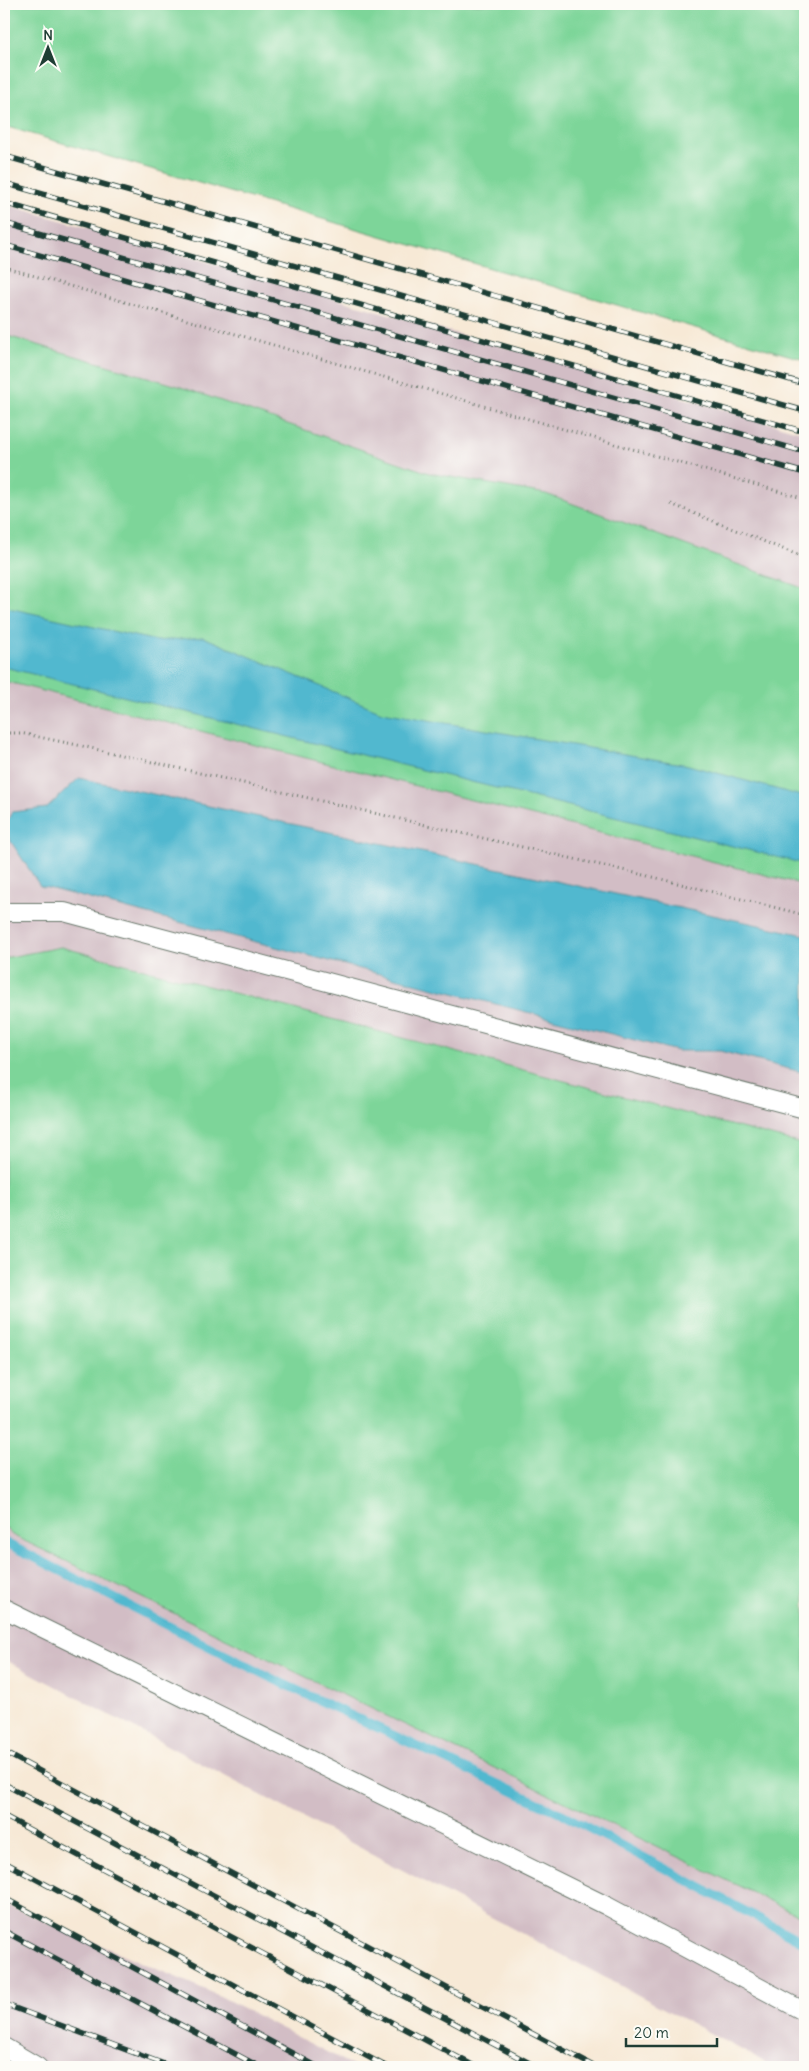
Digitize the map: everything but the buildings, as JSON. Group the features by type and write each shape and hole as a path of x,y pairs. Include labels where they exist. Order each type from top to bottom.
{"lane":[{"path":"4,912 64,912 805,1109"},
{"path":"4,1610 607,1906 805,2012"},
{"path":"4,2047 38,2067"}],"path":[{"path":"4,267 805,499"},
{"path":"671,504 805,558"},
{"path":"4,733 20,733 82,746 656,878 805,915"}],"shaded area":[{"path":"4,204 805,433 805,2067 774,2067 4,1659"},
{"path":"4,1904 220,1996 355,2067 4,2067"}],"green space":[{"path":"4,4 805,4 805,360 4,126"},
{"path":"4,335 178,386 429,473 546,494 805,589 805,885 4,681"},
{"path":"61,947 805,1145 805,1918 12,1535 4,1526 4,958"}],"water":[{"path":"4,607 157,641 203,637 382,712 688,765 805,797 805,864 4,667"},
{"path":"79,778 805,935 805,1073 720,1051 677,1051 40,886 4,831 4,827 12,812 47,808"}],"waterway":[{"path":"4,1542 269,1677 562,1814 805,1943"}],"railway":[{"path":"4,156 805,384"},
{"path":"4,183 805,411"},
{"path":"4,203 805,432"},
{"path":"4,223 805,452"},
{"path":"4,245 805,473"},
{"path":"4,1752 595,2067"},
{"path":"4,1784 537,2067"},
{"path":"4,1816 476,2067"},
{"path":"4,1862 387,2067"},
{"path":"4,1898 318,2067"},
{"path":"4,1931 260,2067"},
{"path":"4,2004 172,2067"}]}
